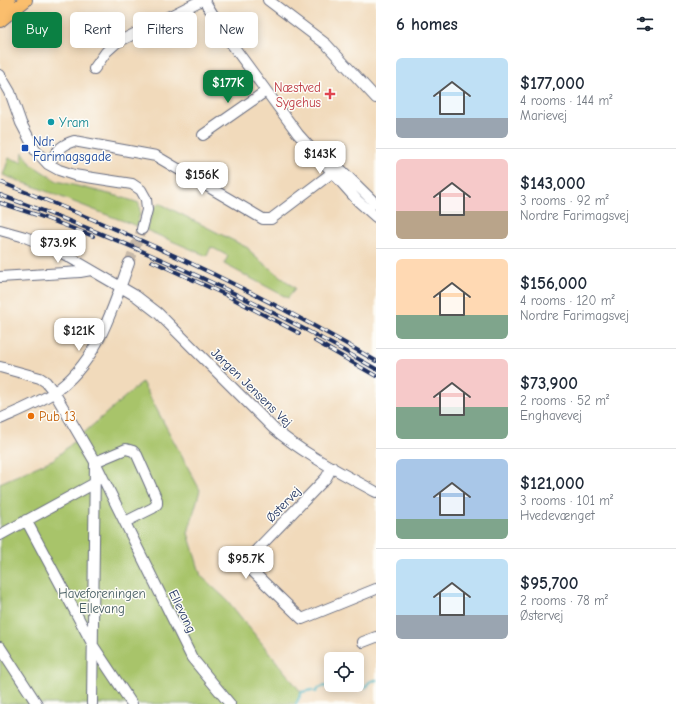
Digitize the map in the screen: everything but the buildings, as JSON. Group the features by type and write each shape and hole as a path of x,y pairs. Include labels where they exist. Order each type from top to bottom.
{"main road":[{"path":"0,7 9,0"},
{"path":"0,22 26,0"}],"street":[{"path":"94,69 106,52 116,43 203,0 228,38 298,134 358,201 376,217"},
{"path":"268,0 326,44 376,98"},
{"path":"0,75 10,92 21,123 36,150 48,164 59,170 74,175 132,184 141,190 146,199 147,210 142,229"},
{"path":"203,135 266,91"},
{"path":"283,113 376,204"},
{"path":"48,164 60,148 65,144 74,141 156,156 263,219 271,219 333,172"},
{"name":"Jørgen Jensens Vej","path":"0,230 25,237 57,250 136,296 158,313 273,428 305,453 376,492"},
{"path":"0,419 34,404 54,392 71,377 89,357 99,341 129,263"},
{"path":"0,277 91,270"},
{"name":"Ellevang","path":"0,367 40,378 46,382 54,392 95,462 192,658 230,704"},
{"path":"92,704 94,647 95,462 126,449 133,451 137,455 157,500 157,504 153,508 125,522"},
{"name":"Østervej","path":"332,467 326,478 244,563 302,619 376,589"},
{"path":"0,535 95,483"},
{"path":"26,520 94,647 132,704"},
{"path":"363,642 376,637"},
{"path":"0,647 37,704"}],"green space":[{"path":"23,152 32,165 57,181 139,203 140,213 137,226 3,175 9,158 22,162"},
{"path":"159,203 248,248 253,255 295,288 288,298 224,264 228,256 211,247 207,256 146,230 154,208"},
{"name":"Haveforeningen Ellevang","path":"142,382 200,490 188,533 201,576 227,600 301,692 296,704 0,704 0,483 54,459"}],"waterway":[{"path":"364,688 370,682 376,680"},
{"path":"296,704 302,692 312,690 316,692 317,689 324,686"}],"tunnel":[{"path":"129,263 142,229"}],"railway":[{"path":"0,182 97,221 239,286 376,361"},
{"path":"0,195 97,232 192,273 285,319 376,369"},
{"path":"0,203 93,236"},
{"path":"152,261 226,295 299,333"},
{"path":"315,341 376,376"}],"place":[{"name":"Næstved Sygehus","path":"330,94"},
{"name":"Yram","path":"51,122"},
{"name":"Ndr. Farimagsgade","path":"25,148"},
{"name":"Pub 13","path":"31,416"}]}
